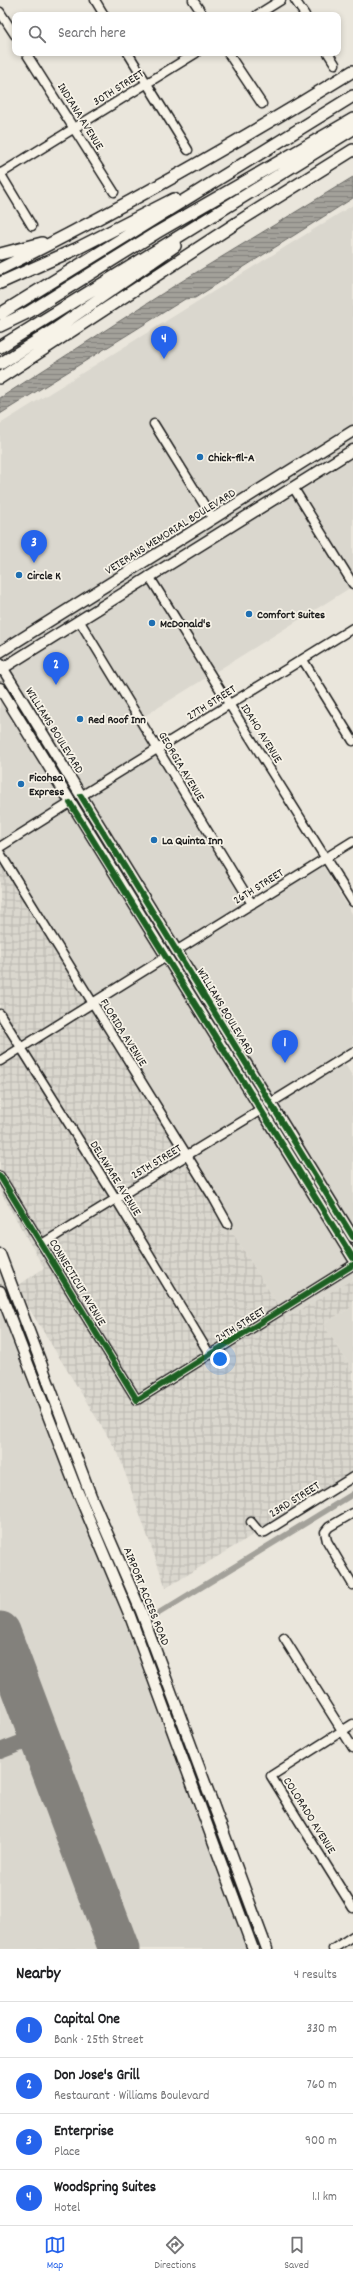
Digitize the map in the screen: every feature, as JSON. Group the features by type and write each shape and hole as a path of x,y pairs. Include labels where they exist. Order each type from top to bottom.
{"highway":[{"path":"0,268 58,240 249,135 353,71"},
{"path":"0,314 353,96"},
{"path":"0,326 29,312 156,233 353,119"},
{"path":"0,347 353,129"},
{"path":"0,378 241,220 353,150"},
{"path":"0,283 76,249 242,164"},
{"path":"0,364 54,330 162,256 233,203"},
{"path":"0,254 58,240"}],"main road":[{"name":"VETERANS MEMORIAL BOULEVARD","path":"0,652 353,433"},
{"path":"320,470 316,464 319,459 351,438 353,433"},
{"path":"1,668 352,450"},
{"path":"149,576 170,558 238,515 241,510 238,504"},
{"path":"94,611 92,603 98,591"},
{"name":"WILLIAMS BOULEVARD","path":"1,668 269,1104 353,1237"},
{"name":"WILLIAMS BOULEVARD","path":"0,688 353,1258"},
{"path":"166,957 170,957 178,964 195,992 204,997"},
{"path":"240,1077 248,1081 261,1102 269,1104"},
{"path":"339,1235 345,1238 353,1251"},
{"name":"AIRPORT ACCESS ROAD","path":"0,1254 91,1496 141,1611 267,1949"},
{"name":"AIRPORT ACCESS ROAD","path":"0,1290 68,1468 130,1616 253,1949"}],"street":[{"path":"94,0 102,12"},
{"path":"194,0 201,12"},
{"path":"262,12 281,0"},
{"path":"295,0 303,12"},
{"path":"0,12 12,30"},
{"name":"INDIANA AVENUE","path":"28,56 114,192"},
{"path":"130,56 188,150"},
{"name":"30TH STREET","path":"0,174 191,56"},
{"path":"230,56 262,104"},
{"path":"330,56 335,64"},
{"path":"0,174 32,226"},
{"path":"154,424 213,519"},
{"path":"293,487 353,584"},
{"name":"IDAHO AVENUE","path":"149,576 353,902"},
{"name":"GEORGIA AVENUE","path":"79,620 252,904"},
{"name":"27TH STREET","path":"81,796 353,628"},
{"path":"303,660 353,741"},
{"path":"0,847 70,803"},
{"name":"26TH STREET","path":"176,951 353,841"},
{"name":"FLORIDA AVENUE","path":"0,853 228,1224"},
{"path":"0,1061 166,957"},
{"name":"DELAWARE AVENUE","path":"0,1014 116,1199 210,1355"},
{"path":"269,1104 353,1052"},
{"name":"25TH STREET","path":"42,1244 261,1110"},
{"name":"CONNECTICUT AVENUE","path":"0,1176 137,1400"},
{"name":"24TH STREET","path":"137,1400 353,1265"},
{"name":"23RD STREET","path":"251,1522 260,1533 265,1532 353,1477"},
{"path":"353,1513 329,1527 326,1532 327,1542 353,1585"},
{"path":"284,1638 353,1748"},
{"path":"342,1731 353,1724"},
{"name":"COLORADO AVENUE","path":"342,1731 271,1776 353,1908"},
{"path":"332,1949 353,1936"}],"shaded area":[{"path":"353,177 353,198 195,298 185,299 0,414 0,398 174,286"},
{"path":"353,205 353,586 135,722 247,902 318,858 353,915 353,1048 340,1056 353,1077 353,1279 286,1318 0,861 0,424"},
{"path":"0,861 286,1318 353,1279 353,1306 323,1324 353,1371 353,1474 166,1588 118,1453 16,1287 44,1268 0,1191"},
{"path":"0,1245 56,1393 146,1613 270,1949 0,1949"},
{"path":"353,1306 353,1371 323,1324"}],"waterway":[{"path":"154,1616 353,1494"}],"taxiway":[{"path":"0,1751 39,1736"}],"runway":[{"path":"0,1632 119,1949"}],"cycle path":[{"path":"81,796 353,1237"},
{"path":"70,803 353,1258"},
{"path":"0,1176 137,1400 353,1265"}],"place":[{"name":"WoodSpring Suites","path":"164,359"},
{"name":"Chick-fil-A","path":"200,457"},
{"name":"Enterprise","path":"34,563"},
{"name":"Circle K","path":"19,575"},
{"name":"Comfort Suites","path":"249,614"},
{"name":"McDonald's","path":"152,623"},
{"name":"Don Jose's Grill","path":"56,685"},
{"name":"Red Roof Inn","path":"80,719"},
{"name":"Ficohsa Express","path":"21,784"},
{"name":"La Quinta Inn","path":"154,840"},
{"name":"Capital One","path":"285,1063"}]}
